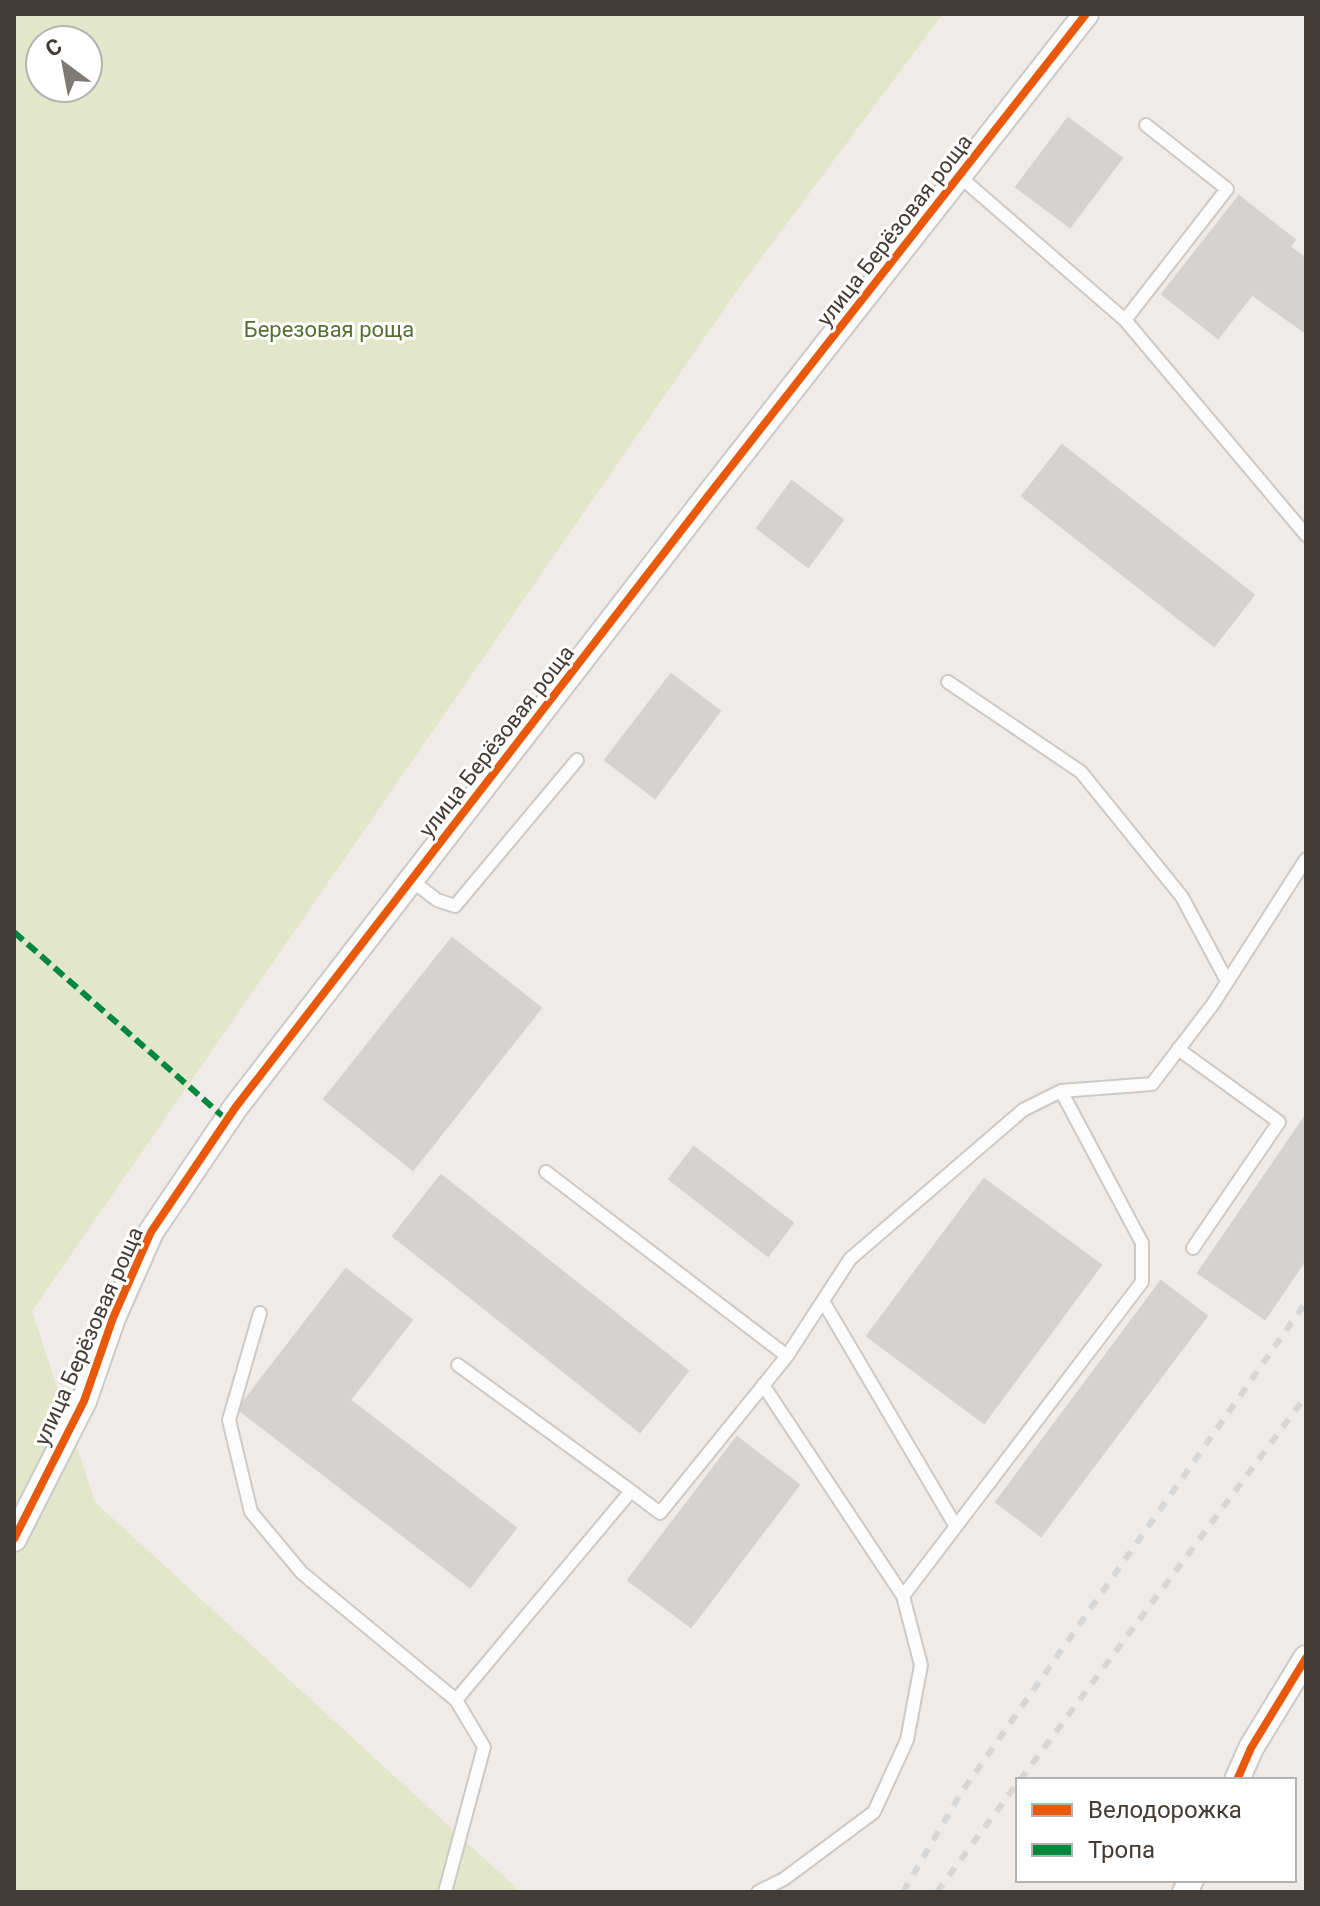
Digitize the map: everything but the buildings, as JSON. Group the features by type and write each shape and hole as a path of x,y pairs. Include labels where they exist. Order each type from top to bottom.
{"street":[{"name":"улица Берёзовая роща","path":"14,1539 84,1401 113,1318 151,1232 235,1108 1086,14"},
{"path":"1238,1778 1251,1748 1306,1658"}],"lane":[{"path":"1125,320 1227,189 1146,125"},
{"path":"959,176 1125,320 1306,535"},
{"path":"948,682 1081,772 1182,897 1227,981"},
{"path":"411,880 437,900 455,906 577,760"},
{"path":"458,1365 660,1513 787,1356 850,1259 1023,1110 1061,1091 1152,1084 1227,981 1306,859"},
{"path":"1178,1049 1279,1122 1193,1248"},
{"path":"903,1596 1142,1282 1142,1243 1061,1091"},
{"path":"546,1172 787,1356"},
{"path":"823,1301 955,1525"},
{"path":"260,1313 229,1420 251,1512 302,1573 456,1700 484,1747 445,1892"},
{"path":"758,1892 784,1879 874,1812 907,1740 921,1665 903,1596 763,1385"},
{"path":"456,1700 631,1491"}],"green space":[{"name":"Березовая роща","path":"14,14 943,14 743,282 32,1311 95,1502 521,1892 14,1892"}],"railway":[{"path":"903,1892 961,1793 1306,1302"},
{"path":"1021,1778 1306,1396"},
{"path":"937,1892 1016,1785"}],"marked path":[{"path":"14,932 227,1120"}],"cycle path":[{"path":"14,1539 84,1401 113,1318 151,1232 235,1108 708,496 1086,14"},
{"path":"1238,1778 1251,1748 1306,1658"}]}
